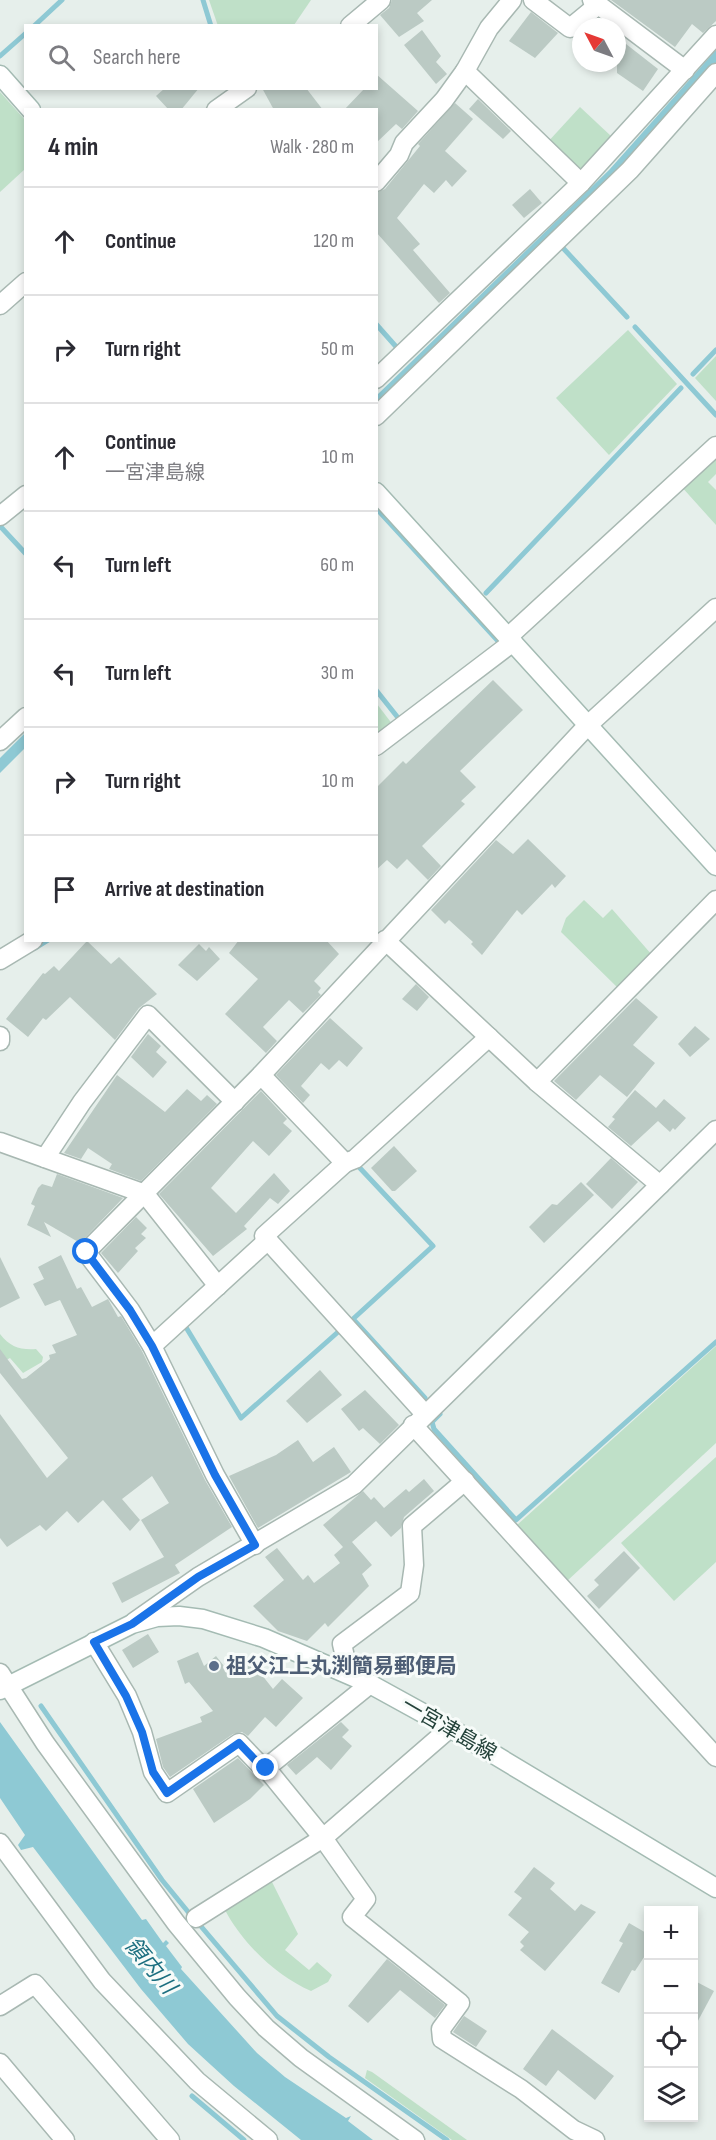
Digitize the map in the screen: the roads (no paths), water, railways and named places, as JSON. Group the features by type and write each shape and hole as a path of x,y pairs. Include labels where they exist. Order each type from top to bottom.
{"street":[{"path":"352,24 381,0"},
{"path":"378,180 399,155 404,144 444,100 465,71 489,28 512,0"},
{"path":"534,0 570,28 596,2 685,70"},
{"path":"378,377 581,183 716,36"},
{"path":"465,71 581,183"},
{"path":"378,414 630,170 716,73"},
{"path":"0,75 29,108"},
{"path":"0,305 24,284"},
{"path":"378,744 510,639 716,446"},
{"path":"378,494 588,725 713,857"},
{"path":"0,516 24,497"},
{"path":"255,1545 215,1475 152,1346 130,1310 86,1252 261,1076 385,940 588,725 716,608"},
{"path":"0,741 24,719"},
{"path":"537,1082 716,900"},
{"path":"385,940 537,1082 660,1185"},
{"path":"0,960 30,942"},
{"path":"45,1158 82,1102 148,1015 235,1102"},
{"path":"489,1037 356,1159 345,1163 264,1236 419,1420 465,1481 716,1757"},
{"path":"261,1076 345,1163"},
{"path":"132,1624 198,1577 354,1485 716,1130"},
{"path":"0,1142 145,1194 218,1286"},
{"path":"152,1346 268,1240"},
{"path":"349,1674 342,1644 410,1593 414,1564 412,1526 465,1481"},
{"name":"一宮津島線","path":"3,1684 132,1624 157,1617 179,1616 203,1619 264,1638 370,1684 450,1728 716,1888"},
{"path":"94,1642 126,1696 142,1732 153,1772 167,1793 239,1743 261,1766 266,1768 324,1838 366,1899 352,1917 460,2003 441,2029 442,2038 521,2089 574,2130 595,2140"},
{"path":"3,1684 176,1923 237,1997 266,2028 301,2058 415,2140"},
{"path":"266,1768 370,1684"},
{"path":"196,1918 324,1838 450,1728"},
{"path":"0,1842 102,1981 197,2081 268,2140"},
{"path":"0,2006 35,1984 170,2140"},
{"path":"0,2063 66,2140"}],"water":[{"path":"716,50 716,67 628,167 378,406 378,394 609,170"},
{"path":"24,734 24,749 0,773 0,758"},
{"name":"領内川","path":"0,1722 142,1920 146,1919 163,1943 166,1940 169,1943 166,1946 182,1967 181,1969 257,2053 285,2077 346,2118 351,2116 348,2121 373,2140 301,2140 234,2086 188,2044 141,1989 33,1847 21,1850 18,1845 25,1835 0,1798"}],"waterway":[{"path":"36,24 62,0"},
{"path":"203,0 210,24"},
{"path":"0,56 24,35"},
{"path":"563,248 627,317"},
{"path":"378,326 399,350"},
{"path":"635,327 716,415"},
{"path":"693,374 716,350"},
{"path":"486,593 681,388"},
{"path":"378,510 498,641"},
{"path":"0,526 24,552"},
{"path":"378,693 399,719"},
{"path":"35,948 45,942"},
{"path":"358,1166 433,1246 353,1319 425,1398"},
{"path":"184,1324 241,1418 338,1332"},
{"path":"440,1414 432,1422 434,1429 516,1520 716,1342"},
{"path":"41,1706 162,1880 189,1913"},
{"path":"199,1924 277,2016 329,2057 447,2140"},
{"path":"192,2096 244,2140"}],"place":[{"name":"祖父江上丸渕簡易郵便局","path":"214,1666"}]}
